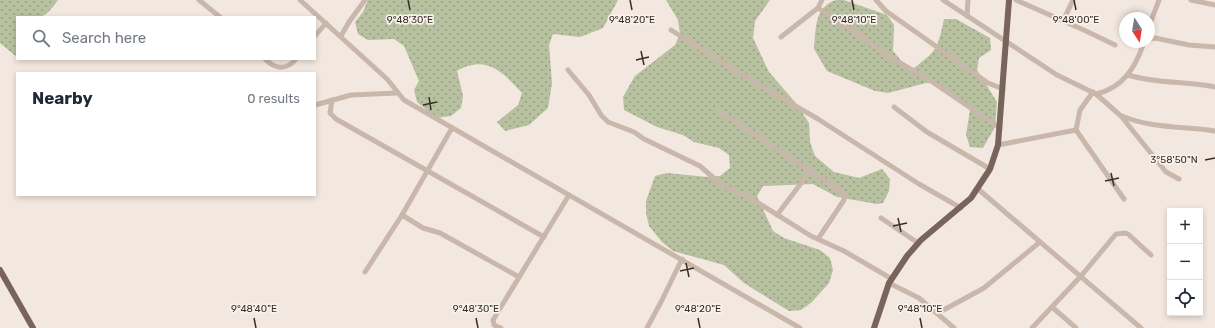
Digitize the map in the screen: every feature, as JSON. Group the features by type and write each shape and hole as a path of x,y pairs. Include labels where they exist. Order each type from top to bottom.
{"main road":[{"path":"874,328 890,281 907,256 918,244 961,208 978,189 990,170 998,145 1000,128 1009,0"},
{"path":"0,270 33,328"}],"street":[{"path":"199,0 219,16"},
{"path":"300,0 387,79 404,100 800,328"},
{"path":"341,36 346,26 365,0"},
{"path":"781,37 818,8 822,0"},
{"path":"876,0 886,11 988,83 1003,89"},
{"path":"943,0 1057,75 1094,93 1121,116 1157,163 1172,177 1179,179"},
{"path":"967,16 968,0"},
{"path":"1016,0 1115,45"},
{"path":"1064,21 1073,0"},
{"path":"1154,12 1158,0"},
{"path":"1191,0 1215,5"},
{"path":"818,8 888,56 931,81 1000,128"},
{"path":"316,35 326,23"},
{"path":"671,30 744,76 818,119 919,184 961,208"},
{"path":"1155,38 1215,47"},
{"path":"1124,199 1076,130 1080,110 1094,93 1106,92 1116,86 1128,75 1134,66 1142,48"},
{"path":"265,60 273,67 279,68 291,64 295,60"},
{"path":"568,70 589,95 601,115 608,122 634,132 644,139 700,166 723,186 749,197 818,239 844,251 919,298 954,328"},
{"path":"1128,75 1151,82 1190,83 1215,87"},
{"path":"316,105 351,95 397,92"},
{"path":"332,100 330,113 336,119 544,237"},
{"path":"894,107 927,132 990,170"},
{"path":"719,112 842,191 845,198 818,239"},
{"path":"1121,116 1135,122 1215,131"},
{"path":"365,272 402,215 452,128"},
{"path":"998,145 1076,130"},
{"path":"777,215 810,170"},
{"path":"978,189 1141,328"},
{"path":"501,328 494,324 493,320 569,195"},
{"path":"402,215 423,228 440,233 519,277"},
{"path":"881,218 918,244"},
{"path":"1032,328 1081,276 1116,234 1128,234 1151,255"},
{"path":"938,313 984,288 1040,242"},
{"path":"646,328 661,302 682,259"},
{"path":"1052,308 1076,328"}],"green space":[{"path":"0,0 58,0 45,15 16,16 16,56 0,43"},
{"path":"368,0 618,0 603,28 580,37 553,34 549,45 552,83 548,108 529,125 505,131 497,122 518,105 522,93 508,78 501,72 485,65 477,64 467,66 457,71 463,96 461,108 451,116 436,118 417,102 414,90 419,81 404,46 394,39 368,40 358,34 355,22 363,12"},
{"path":"666,0 770,0 755,21 753,38 769,72 795,102 809,123 810,142 815,156 834,172 859,178 882,169 890,179 889,191 883,203 877,204 837,197 813,184 763,186 757,196 773,231 784,238 820,250 830,258 833,270 829,283 812,302 801,310 789,311 744,283 724,265 673,251 662,242 649,226 646,213 646,201 655,176 667,173 707,177 720,176 730,168 729,155 719,148 694,142 683,135 657,127 624,110 623,97 635,76 675,45 680,34 678,20"},
{"path":"836,0 844,0 887,15 894,25 893,51 910,71 934,50 937,45 944,19 956,19 990,38 991,50 979,58 977,70 997,102 995,127 983,148 970,147 966,135 970,110 939,84 926,83 888,93 875,91 827,71 814,49 816,27 820,13 829,3"}]}
